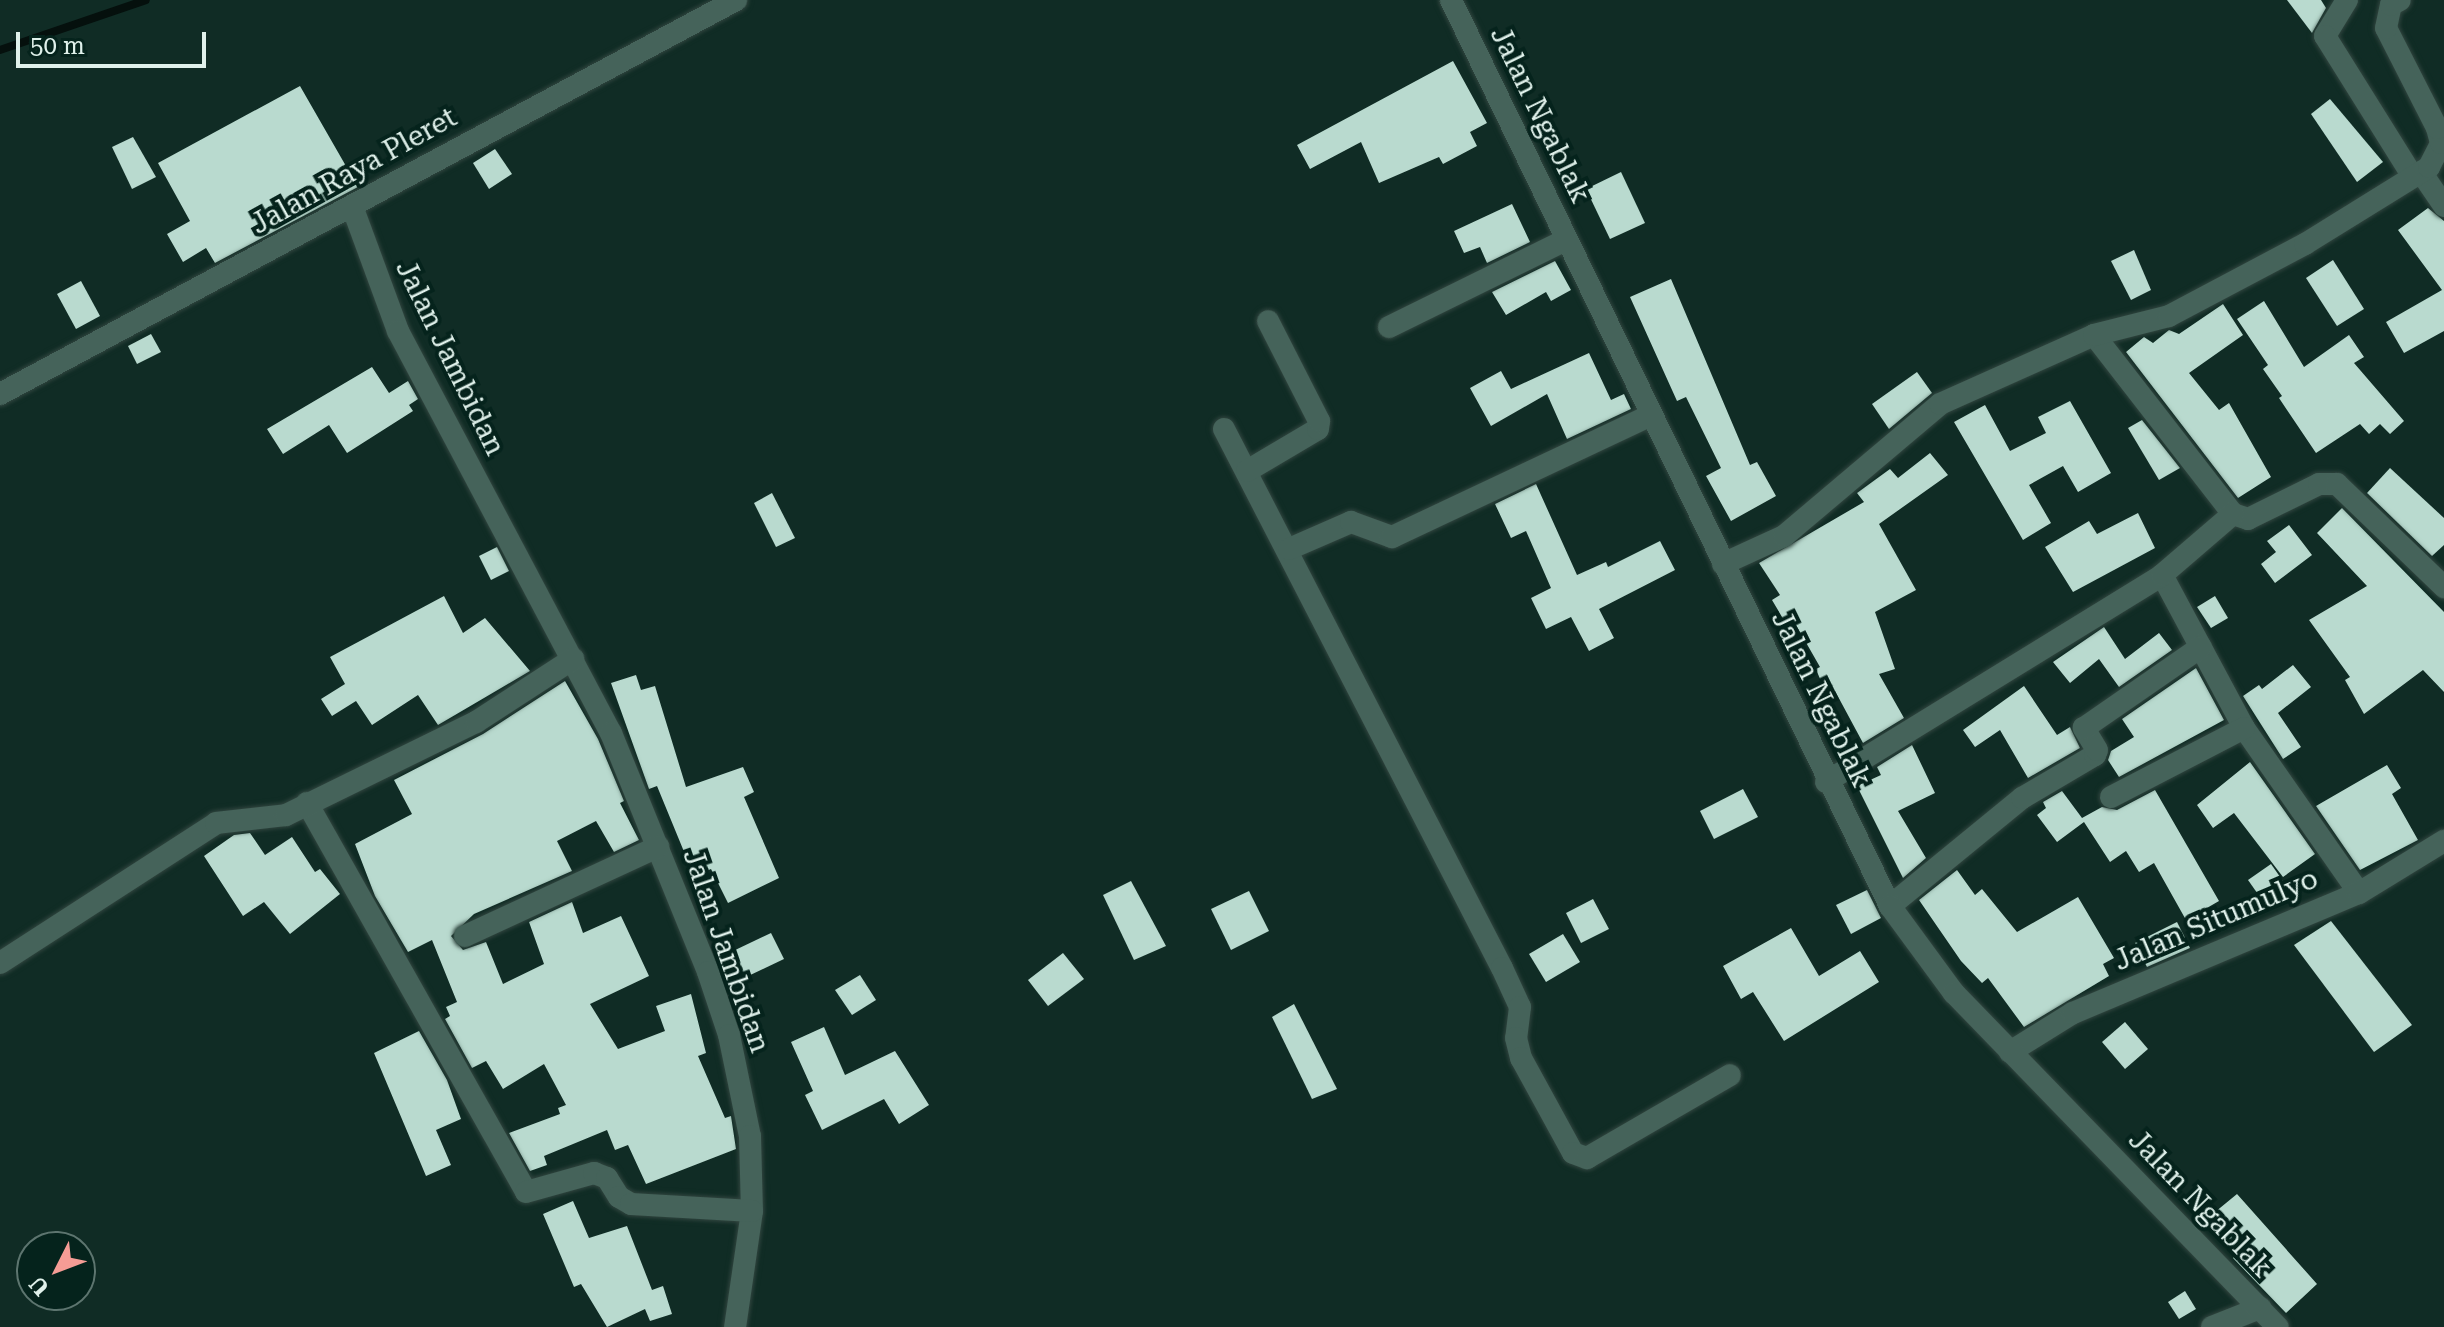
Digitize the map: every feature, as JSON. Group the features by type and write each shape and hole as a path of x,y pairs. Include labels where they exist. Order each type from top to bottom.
{"street":[{"name":"Jalan Raya Pleret","path":"0,394 736,0"},
{"name":"Jalan Ngablak","path":"1451,0 1826,782 1890,906 1939,976 2278,1327"},
{"path":"2347,0 2325,36 2417,174 2444,206"},
{"path":"1723,564 1784,536 1940,404 2094,335 2169,316 2305,244 2417,174 2438,156 2441,143 2386,28 2393,2"},
{"name":"Jalan Jambidan","path":"352,206 398,331 611,733 729,1035 750,1136 752,1211 735,1327"},
{"path":"1389,327 1566,240"},
{"path":"1247,471 1318,429 1319,421 1268,321"},
{"path":"2094,335 2233,514 2248,519 2319,484 2337,484 2444,587"},
{"path":"1289,549 1351,522 1392,537 1651,415"},
{"path":"1224,429 1289,549 1502,968 1520,1007 1516,1038 1521,1058 1573,1153 1587,1158 1730,1075"},
{"path":"1826,782 2162,575 2233,514"},
{"path":"2162,575 2244,728 2359,893"},
{"path":"1890,906 2022,798 2095,755 2097,750 2084,728 2201,647"},
{"path":"0,963 216,823 286,815 476,722 573,659"},
{"path":"2111,797 2244,728"},
{"path":"307,803 526,1192 594,1173 607,1178 619,1197 631,1204 752,1211"},
{"name":"Jalan Situmulyo","path":"2010,1052 2073,1013 2359,893 2444,841"},
{"path":"465,936 658,847"},
{"path":"2212,1327 2260,1308"}],"building":[{"path":"2287,0 2321,0 2326,8 2312,33"},
{"path":"1453,61 1487,123 1470,132 1477,146 1443,164 1439,157 1379,183 1361,142 1310,169 1297,145"},
{"path":"300,86 358,187 215,263 206,248 183,262 167,234 190,221 158,163"},
{"path":"2330,99 2383,162 2357,182 2311,114"},
{"path":"133,137 156,177 132,189 112,147"},
{"path":"495,149 512,174 489,189 473,163"},
{"path":"1621,172 1645,223 1610,239 1586,189"},
{"path":"1512,204 1530,242 1487,263 1480,247 1464,253 1454,231"},
{"path":"2428,208 2444,221 2444,331 2404,353 2386,322 2442,290 2398,230"},
{"path":"2134,250 2151,290 2131,300 2111,261"},
{"path":"2333,260 2364,309 2337,326 2306,278"},
{"path":"1555,261 1571,290 1551,301 1546,292 1506,315 1492,292"},
{"path":"1671,279 1750,465 1757,462 1776,496 1731,521 1706,476 1721,468 1686,397 1677,401 1630,297"},
{"path":"81,281 100,316 76,329 57,294"},
{"path":"2264,301 2304,367 2349,335 2364,357 2354,363 2404,421 2390,434 2380,424 2369,434 2360,424 2316,453 2279,398 2282,396 2263,369 2268,365 2237,319"},
{"path":"2223,304 2243,335 2189,373 2219,410 2229,403 2271,477 2238,498 2126,352 2144,337 2153,343 2169,330 2179,334"},
{"path":"151,334 161,352 137,364 128,346"},
{"path":"1589,353 1611,400 1624,394 1631,409 1567,439 1547,394 1491,426 1470,388 1501,371 1511,389"},
{"path":"372,367 389,393 408,381 418,399 409,405 413,411 347,453 329,425 283,454 267,429"},
{"path":"1917,372 1932,393 1889,429 1872,404"},
{"path":"2070,401 2111,473 2078,492 2063,466 2029,485 2051,523 2023,540 1954,422 1985,405 2010,451 2046,433 2038,417"},
{"path":"2142,420 2180,468 2159,480 2128,428"},
{"path":"1930,453 1948,475 1879,524 1916,590 1875,612 1895,669 1879,674 1904,718 1863,743 1835,691 1826,694 1816,669 1820,667 1792,618 1785,622 1772,600 1780,595 1759,563 1864,502 1857,493 1890,469 1898,478"},
{"path":"2390,468 2444,518 2444,545 2432,556 2367,493"},
{"path":"1536,484 1577,575 1606,562 1608,567 1660,541 1675,570 1599,609 1614,638 1589,651 1571,617 1546,629 1531,598 1551,588 1526,531 1511,538 1495,504"},
{"path":"772,493 795,538 776,547 754,503"},
{"path":"2342,508 2444,612 2444,692 2423,670 2364,714 2345,680 2350,677 2309,620 2367,586 2317,533"},
{"path":"2138,513 2155,548 2073,592 2045,547 2089,521 2097,534"},
{"path":"2289,525 2312,555 2275,583 2261,564 2276,552 2267,541"},
{"path":"497,547 509,571 491,580 479,556"},
{"path":"444,596 463,633 485,618 530,671 438,725 418,695 372,725 356,701 332,716 321,699 345,684 330,657"},
{"path":"2215,596 2228,618 2211,628 2197,607"},
{"path":"2104,627 2125,659 2159,633 2172,650 2119,687 2099,659 2070,683 2053,662"},
{"path":"2293,665 2311,687 2278,713 2301,747 2283,759 2243,696 2259,685 2262,689"},
{"path":"2196,668 2224,720 2119,777 2108,760 2111,751 2134,737 2122,719"},
{"path":"636,675 641,690 655,686 686,787 743,767 754,792 744,797 779,878 728,903 711,869 694,876 657,786 649,789 611,683"},
{"path":"565,681 598,739 624,801 620,803 639,840 614,852 596,821 557,841 572,871 474,914 451,936 463,950 486,942 503,984 544,964 529,922 572,902 583,933 621,916 649,976 590,1004 618,1049 665,1031 656,1006 691,994 706,1053 698,1056 725,1118 731,1116 736,1149 646,1184 628,1145 615,1150 607,1130 544,1156 547,1165 530,1171 509,1133 560,1114 558,1108 566,1105 544,1064 503,1089 486,1061 472,1068 445,1019 450,1016 446,1007 457,1002 432,940 408,952 375,896 355,844 412,814 394,780 483,734"},
{"path":"2024,686 2057,735 2070,727 2080,748 2028,778 2000,730 1975,747 1963,730"},
{"path":"1912,745 1935,793 1898,811 1926,858 1903,878 1857,786 1881,775 1877,767"},
{"path":"2250,762 2315,854 2283,877 2234,813 2213,828 2197,805"},
{"path":"2387,765 2401,788 2392,794 2418,840 2360,870 2316,806"},
{"path":"1743,789 1758,817 1714,839 1700,811"},
{"path":"2155,790 2219,901 2186,920 2154,863 2139,872 2126,851 2110,862 2084,822 2057,842 2037,815 2046,808 2043,802 2062,791 2082,818 2102,807 2117,810"},
{"path":"250,833 265,855 292,837 315,872 320,869 340,894 290,934 264,902 243,916 204,856 234,835"},
{"path":"2271,864 2290,891 2267,907 2248,880"},
{"path":"1957,870 1975,895 1982,889 2017,932 2078,897 2114,958 2103,964 2109,976 2024,1027 1988,978 1982,983 1961,961 1919,900"},
{"path":"1131,881 1166,946 1134,960 1103,895"},
{"path":"1867,890 1881,918 1851,934 1836,905"},
{"path":"1249,891 1269,931 1231,950 1211,909"},
{"path":"1593,899 1609,929 1581,943 1566,913"},
{"path":"2331,921 2412,1025 2374,1052 2294,945"},
{"path":"2177,922 2190,948 2147,967 2135,943"},
{"path":"1791,928 1819,976 1860,951 1879,982 1784,1041 1753,992 1741,999 1723,966"},
{"path":"771,933 784,959 744,978 731,952"},
{"path":"1563,934 1580,962 1546,982 1529,954"},
{"path":"1063,953 1084,979 1048,1006 1028,980"},
{"path":"860,975 876,1000 852,1015 835,990"},
{"path":"1294,1004 1337,1089 1312,1099 1272,1017"},
{"path":"2125,1022 2148,1049 2125,1069 2102,1042"},
{"path":"824,1027 845,1075 895,1051 929,1105 899,1124 884,1099 822,1130 805,1095 813,1091 791,1042"},
{"path":"419,1031 447,1080 461,1119 436,1130 451,1165 426,1176 374,1053"},
{"path":"2237,1194 2317,1284 2286,1313 2233,1258 2239,1251 2209,1217"},
{"path":"573,1201 589,1238 627,1226 652,1290 663,1286 672,1314 650,1321 645,1309 607,1327 581,1284 574,1287 543,1214"},
{"path":"2185,1291 2196,1309 2179,1319 2168,1302"}],"waterway":[{"path":"0,50 146,0"}]}
